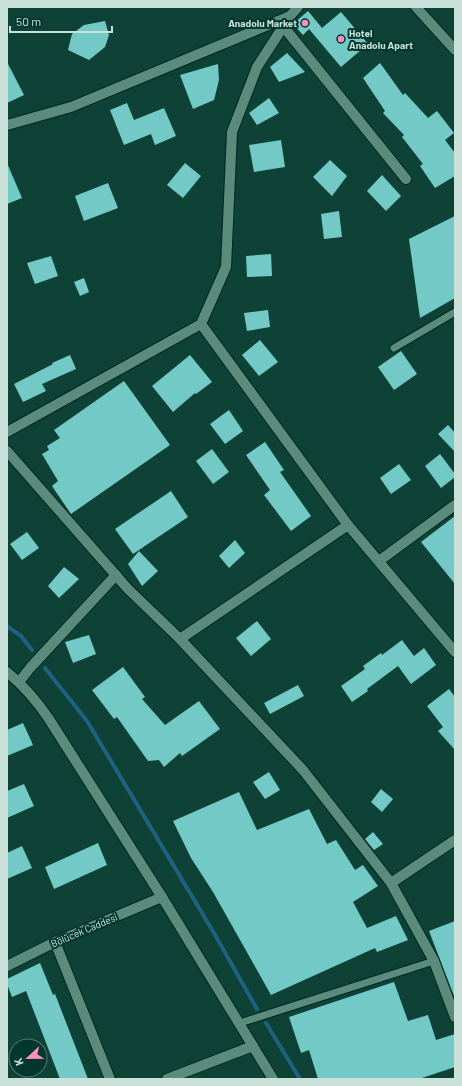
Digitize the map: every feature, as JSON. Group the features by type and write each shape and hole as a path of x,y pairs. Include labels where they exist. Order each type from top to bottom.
{"street":[{"path":"7,432 201,324 226,267 232,132 257,67 283,26 298,7"},
{"path":"416,7 455,50"},
{"path":"7,126 71,107 290,16"},
{"path":"283,26 406,179"},
{"path":"201,324 348,524 455,652"},
{"path":"7,451 128,589 180,638 303,770 391,883 434,961 455,1017"},
{"path":"379,561 455,505"},
{"path":"180,638 348,524"},
{"path":"19,682 46,650 116,575"},
{"path":"7,672 19,682 36,701 49,719 162,897 244,1022 254,1046 273,1079"},
{"path":"391,883 455,840"},
{"name":"Bölücek Caddesi","path":"7,966 55,942 162,897"},
{"path":"55,942 110,1079"},
{"path":"168,1079 254,1046"}],"lane":[{"path":"394,348 455,312"},
{"path":"244,1022 434,961"}],"building":[{"name":"Hotel Anadolu Apart","path":"308,11 322,28 341,12 368,44 341,67 309,29 303,35 293,24"},
{"path":"105,21 109,35 105,47 89,60 68,50 72,34 84,25"},
{"path":"287,53 305,72 279,82 270,67"},
{"path":"7,62 24,95 7,103"},
{"path":"380,63 403,95 405,93 428,118 437,111 454,133 445,140 455,153 455,176 435,188 420,166 423,164 402,137 404,135 383,113 385,111 363,78"},
{"path":"218,64 219,80 214,100 193,109 180,75"},
{"path":"269,98 279,113 257,125 249,113"},
{"path":"127,103 134,120 164,108 176,136 155,145 151,134 124,145 110,110"},
{"path":"281,140 285,167 254,172 249,145"},
{"path":"330,160 347,176 332,196 313,177"},
{"path":"7,163 22,198 7,204"},
{"path":"185,163 201,176 183,198 167,185"},
{"path":"382,175 401,196 386,211 367,191"},
{"path":"108,183 118,208 84,221 75,196"},
{"path":"339,211 342,237 324,239 321,214"},
{"path":"455,216 455,298 420,318 409,239"},
{"path":"271,254 272,276 247,277 246,256"},
{"path":"51,256 58,276 35,284 27,263"},
{"path":"84,278 89,292 80,296 74,282"},
{"path":"268,310 270,327 247,331 244,313"},
{"path":"260,340 278,362 259,376 242,355"},
{"path":"401,351 417,374 394,390 378,367"},
{"path":"70,355 76,369 42,384 46,391 23,402 14,384"},
{"path":"190,355 212,382 196,394 195,393 173,412 152,386"},
{"path":"124,381 170,445 71,514 52,486 58,481 42,454 49,450 47,446 60,438 54,430"},
{"path":"229,410 243,431 225,444 210,424"},
{"path":"448,425 455,433 455,452 438,434"},
{"path":"265,442 284,470 280,472 311,516 291,531 264,495 270,490 246,455"},
{"path":"212,449 229,472 213,484 196,461"},
{"path":"440,454 455,474 455,477 441,488 425,466"},
{"path":"399,464 411,480 391,494 380,478"},
{"path":"171,491 188,517 133,554 115,529"},
{"path":"455,516 455,584 421,542"},
{"path":"27,532 39,548 22,560 10,544"},
{"path":"235,540 245,553 229,568 219,556"},
{"path":"139,551 158,571 142,586 128,564"},
{"path":"64,567 79,579 59,598 48,586"},
{"path":"257,621 271,639 251,656 236,638"},
{"path":"89,635 96,654 73,663 65,642"},
{"path":"402,640 414,656 424,648 436,665 411,684 398,666 352,702 341,686 365,669 363,666 381,653 382,655"},
{"path":"123,667 145,697 142,699 165,725 199,701 220,729 182,756 180,753 164,767 159,760 148,761 117,717 114,719 92,690"},
{"path":"298,685 304,696 270,714 264,703"},
{"path":"449,689 455,697 455,750 438,731 443,727 427,706"},
{"path":"23,723 33,745 7,756 7,730"},
{"path":"269,772 280,790 265,799 253,782"},
{"path":"24,784 34,806 7,818 7,791"},
{"path":"381,789 393,799 382,812 371,802"},
{"path":"239,792 257,830 309,809 327,844 336,840 355,870 363,865 378,886 353,902 367,928 396,916 408,940 377,952 375,948 271,995 213,892 191,858 173,821"},
{"path":"373,832 383,844 374,850 365,839"},
{"path":"98,843 107,865 54,889 45,867"},
{"path":"22,846 32,868 7,879 7,853"},
{"path":"455,921 455,995 454,996 429,931"},
{"path":"40,963 53,995 55,994 88,1079 60,1079 48,1048 48,1038 44,1038 26,991 12,997 7,984 7,979"},
{"path":"394,982 408,1021 428,1015 436,1040 455,1034 455,1067 419,1079 318,1079 309,1050 301,1053 289,1017"}],"waterway":[{"path":"7,626 21,636 32,650"},
{"path":"45,668 87,721 214,933 257,1009"},
{"path":"266,1023 300,1079"}],"place":[{"name":"Anadolu Market","path":"305,23"},
{"name":"Hotel Anadolu Apart","path":"341,39"}]}
